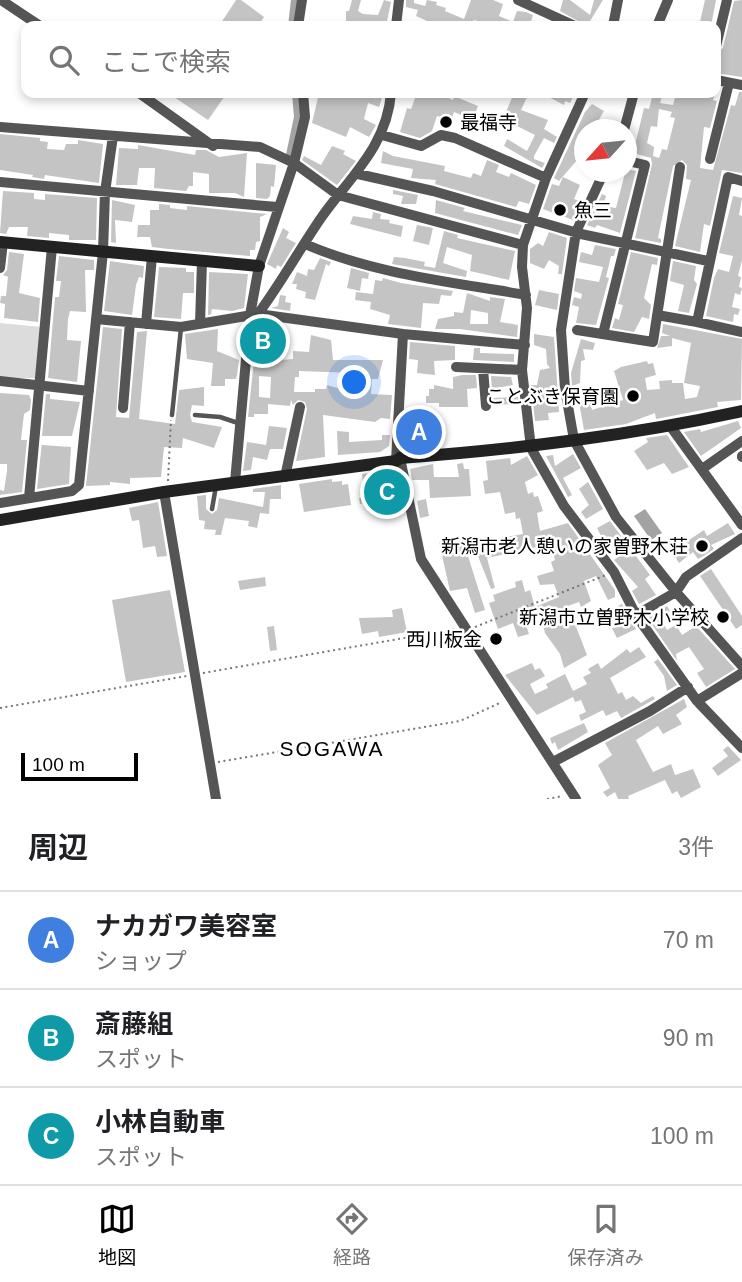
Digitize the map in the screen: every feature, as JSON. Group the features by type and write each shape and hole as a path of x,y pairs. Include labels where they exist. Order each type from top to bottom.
{"street":[{"path":"1,0 32,21"},
{"path":"299,21 302,0"},
{"path":"397,21 399,0"},
{"path":"518,0 564,21"},
{"path":"614,21 618,0"},
{"path":"659,21 668,0"},
{"path":"721,25 727,0"},
{"path":"721,81 742,85"},
{"path":"710,159 729,83"},
{"path":"146,98 213,146"},
{"path":"235,482 259,266 294,163 304,117 303,98"},
{"path":"254,315 338,195 358,174 382,135 390,111 391,98"},
{"path":"583,98 546,178 523,245 526,295 522,370 531,448 564,506 614,572 636,615 697,701 742,748"},
{"path":"627,119 633,98"},
{"path":"0,127 260,148 294,163 338,195 523,245"},
{"path":"382,135 421,146 440,135 455,138 546,178"},
{"path":"0,503 72,491 79,485 103,251 105,192 113,136"},
{"path":"603,334 645,165 637,163"},
{"path":"577,330 653,342 680,167"},
{"path":"358,174 576,232 708,261"},
{"path":"697,322 728,177 742,181"},
{"path":"0,182 277,207"},
{"path":"599,182 576,232 561,330 565,389 574,440 616,517 676,592 742,666"},
{"path":"0,268 1,242 259,266"},
{"path":"305,244 341,259 526,295"},
{"path":"29,498 52,247"},
{"path":"146,324 152,256"},
{"path":"200,324 202,261"},
{"path":"96,319 181,327 254,315 402,334 524,345"},
{"path":"657,315 742,330"},
{"path":"123,408 130,323"},
{"path":"402,334 398,460 421,559 574,797"},
{"path":"456,368 522,370"},
{"path":"483,369 486,406"},
{"path":"0,382 89,391"},
{"path":"285,477 300,407"},
{"path":"0,520 166,487 216,485 398,460 531,448 671,427 742,411"},
{"path":"671,427 742,525"},
{"path":"702,469 742,441"},
{"path":"166,487 216,799"},
{"path":"636,615 676,592 686,577 742,538"},
{"path":"697,701 742,673"},
{"path":"553,762 650,711 688,687"}],"lane":[{"path":"172,415 181,327"},
{"path":"195,415 220,416 240,424"},
{"path":"212,509 216,485"}],"path":[{"path":"166,487 172,415"},
{"path":"0,708 457,629 467,631 614,572"},
{"path":"210,764 460,721 510,698"},
{"path":"547,799 574,797"}],"shaded area":[{"path":"0,323 42,327 37,378 0,378"},
{"path":"645,509 662,533 651,540 634,516"}],"building":[{"path":"236,0 241,0 264,17 261,21 222,21"},
{"path":"352,0 361,0 358,11 363,14 378,15 384,0 391,2 387,21 346,21 346,11 349,11"},
{"path":"406,0 414,0 414,3 425,6 427,0 437,2 436,5 446,8 445,11 464,19 471,0 493,0 503,4 499,16 511,21 427,21 416,16 418,10 406,7"},
{"path":"563,0 570,0 590,15 594,0 603,0 590,21 578,21 560,11"},
{"path":"705,0 716,0 712,21 700,21"},
{"path":"742,0 742,77 721,74 721,50 734,1"},
{"path":"517,11 533,15 531,21 513,21"},
{"path":"739,92 742,92 742,173 722,170 710,226 704,224 700,252 675,246 691,180 686,179 687,165 682,160 673,166 658,238 661,243 635,238 652,164 651,158 637,154 637,137 644,108 649,109 652,98 662,98 660,103 673,105 675,98 714,98 717,101 710,128 704,127 700,168 713,170 731,105 735,106","holes":["659,109 672,112 670,117 675,118 667,150 662,149 659,158 653,156 654,147 647,143 651,126 657,127"]},
{"path":"175,98 223,98 208,120"},
{"path":"318,98 382,98 379,107 368,103 364,119 376,125 369,137 350,127 346,137 312,123"},
{"path":"415,98 459,98 478,106 473,120 454,112 451,120 437,116 432,131 420,138 400,132 407,108 411,109"},
{"path":"512,98 527,98 521,110 548,120 544,129 557,137 554,143 544,138 534,156 534,159 545,163 542,168 504,146 507,139 527,151 535,135 503,119"},
{"path":"551,98 572,98 570,103 565,101 564,105"},
{"path":"592,104 604,111 599,119 582,119"},
{"path":"0,134 40,138 40,141 48,142 47,149 64,150 66,144 78,144 78,140 103,144 99,183 45,175 44,179 0,170"},
{"path":"574,135 574,164 559,181 554,178"},
{"path":"138,145 195,155 196,150 206,150 219,157 247,153 244,197 235,193 209,193 209,174 193,172 193,186 189,186 186,191 154,188 155,168 139,168 137,185 116,185 119,148 138,149"},
{"path":"332,146 345,151 343,154 356,161 337,185 302,160 304,156 321,165"},
{"path":"383,151 393,156 445,166 444,171 471,178 473,173 481,176 487,160 499,165 496,172 509,177 511,173 536,185 529,204 519,201 516,207 435,184 436,180 411,178 413,169 381,163"},
{"path":"256,163 276,165 274,187 271,186 267,199 256,198"},
{"path":"563,177 580,185 574,199 582,202 573,220 543,209 552,184 559,186"},
{"path":"623,182 633,182 620,233 597,225 595,228 587,225 602,194 606,196 603,206 616,208"},
{"path":"393,190 418,195 416,204 401,204 403,196 393,194"},
{"path":"3,191 34,193 34,199 45,200 45,194 97,198 96,240 69,240 69,235 49,233 49,238 27,236 28,227 9,227 6,234 0,233"},
{"path":"733,196 742,198 739,215 742,216 742,260 738,276 741,277 739,287 742,288 740,295 735,293 732,307 740,309 738,315 734,314 733,322 706,316 718,269 729,272 733,256 719,253"},
{"path":"112,200 135,205 132,222 115,220 116,243 111,242"},
{"path":"436,200 465,208 463,211 522,225 518,235 435,213"},
{"path":"159,204 187,210 187,206 267,214 260,217 260,241 256,242 255,250 250,250 250,256 169,249 152,247 150,237 137,237 138,225 150,225 150,210 159,210"},
{"path":"373,212 381,214 380,219 403,226 401,237 350,224 353,216 372,219"},
{"path":"417,225 433,228 429,245 413,241"},
{"path":"283,228 289,232 286,238 296,243 281,267 277,265 276,269 267,264"},
{"path":"444,231 458,235 457,238 515,251 509,280 470,271 472,255 447,247 443,263 467,271 466,277 392,264 394,257 405,258 425,262 424,266 435,268"},
{"path":"549,232 567,238 562,274 558,274 559,266 549,260 544,269 530,263 530,249 538,243 543,246"},
{"path":"595,245 616,249 614,256 611,256 606,277 609,278 596,325 576,323 579,307 572,305 574,297 581,299 582,294 574,291 576,278 599,282 603,267 579,262 581,252 592,255"},
{"path":"9,252 24,254 19,293 40,298 38,322 4,318 5,304 0,303 1,296 6,296 8,277 3,275 7,270"},
{"path":"631,252 658,258 657,265 652,264 644,298 651,305 649,319 642,317 634,332 612,328 615,318 619,320 623,305 618,304"},
{"path":"59,256 94,260 94,270 85,270 86,312 70,311 68,319 67,340 81,341 77,382 48,378 55,297 59,297 61,281 56,281"},
{"path":"320,258 331,262 329,266 326,264 315,300 305,298 306,292 296,289 297,284 292,284 297,272 307,276 308,269 314,270"},
{"path":"110,261 144,266 143,278 139,277 136,285 132,315 104,311"},
{"path":"673,261 696,266 694,280 697,284 689,313 678,311 684,285 670,281"},
{"path":"159,267 186,268 186,272 194,272 194,293 183,293 181,319 154,317"},
{"path":"351,268 369,273 368,279 362,278 360,291 347,288"},
{"path":"209,272 248,274 244,308 232,311 212,309 208,315"},
{"path":"383,278 453,291 451,296 441,295 439,304 423,303 421,328 388,324 390,315 370,309 371,302 355,300 356,292 373,294 375,280 382,281"},
{"path":"539,290 559,294 557,310 535,305"},
{"path":"467,293 490,301 490,297 505,299 500,322 518,325 517,337 460,329 435,329 438,319 454,316 454,312 463,313","holes":["471,310 488,313 488,324 470,324"]},
{"path":"280,295 286,296 285,302 291,303 290,311 271,308 278,306"},
{"path":"258,322 266,323 266,337 289,338 288,347 272,345 269,361 293,359 293,351 309,352 311,335 331,340 333,360 383,360 378,379 372,379 371,394 392,395 390,419 381,418 375,422 323,415 325,457 296,461 307,409 305,402 298,400 293,405 291,400 290,406 268,404 268,414 248,417","holes":["299,371 354,373 353,386 348,386 348,391 327,385 326,389 315,389 315,392 294,392 295,377 299,377","259,376 271,377 270,398 259,397"]},
{"path":"663,324 742,339 741,400 717,402 718,407 656,419 655,413 626,424 584,430 579,402 590,400 592,410 623,400 614,371 621,367 647,361 648,364 653,363 656,375 645,378 647,390 660,389 659,381 672,380 672,383 683,383 685,399 697,397 700,386 684,383 691,343 672,338 672,346 657,348 661,336 670,336 662,333"},
{"path":"103,327 122,329 116,417 129,418 137,332 147,331 139,419 175,424 179,390 204,387 204,406 192,405 190,415 192,422 222,427 214,448 183,438 182,448 164,447 161,477 130,478 130,484 110,482 110,485 86,486"},
{"path":"218,329 217,351 239,360 236,379 225,379 225,386 211,386 213,363 187,359 185,334"},
{"path":"534,334 554,337 559,412 548,413 549,420 535,421 531,385 537,385 540,370 550,368 547,364 546,349 534,345"},
{"path":"581,339 595,343 593,350 583,349 585,360 581,361 580,383 572,386 571,373"},
{"path":"410,342 455,346 455,360 434,361 435,375 417,373 418,360 409,359"},
{"path":"474,348 480,348 480,353 514,354 514,362 473,360"},
{"path":"476,375 477,388 467,389 468,407 439,407 439,403 426,403 429,389 434,389 434,385 453,389 453,377"},
{"path":"491,376 511,377 513,385 492,389"},
{"path":"0,393 29,395 31,400 30,410 24,414 21,440 27,440 22,492 0,495 0,490 4,491 7,464 0,464"},
{"path":"46,394 50,394 50,399 80,402 72,436 42,436"},
{"path":"518,397 518,404 493,405 493,398"},
{"path":"407,416 433,422 431,443 408,440 408,446 404,446"},
{"path":"738,421 741,428 701,456 684,432 700,429 701,432"},
{"path":"269,426 287,428 283,449 270,449 267,460 253,457 251,470 243,471 247,442 266,445"},
{"path":"337,431 349,432 349,442 382,440 382,435 390,435 389,446 380,452 338,455"},
{"path":"667,435 689,467 672,474 664,463 647,470 634,451 648,442 646,438"},
{"path":"42,442 42,445 71,447 69,484 37,489"},
{"path":"573,454 581,468 563,478 572,495 568,497 546,456 553,455 555,466"},
{"path":"527,456 538,475 525,482 528,494 533,492 534,497 538,496 543,511 537,513 540,531 568,523 615,590 615,597 608,600 596,576 584,581 591,601 581,607 579,602 568,606 587,655 564,668 560,654 545,633 540,613 524,619 529,634 518,637 513,623 498,629 489,603 495,601 493,595 516,587 515,582 522,580 525,592 530,590 535,607 559,597 554,584 540,585 537,576 554,571 551,562 555,560 550,544 487,558 495,588 491,589 476,551 487,549 486,543 498,538 523,534 520,518 516,519 515,512 505,514 500,492 485,494 483,481 488,480 486,461 510,458 511,465"},
{"path":"463,463 464,469 469,469 471,496 430,498 429,480 412,480 410,469 433,464 434,477 459,477 457,464"},
{"path":"369,473 371,486 395,483 400,496 360,504 359,498 365,497 362,474"},
{"path":"332,479 332,482 342,481 342,485 348,484 351,505 304,512 299,484"},
{"path":"588,482 603,509 586,519 581,512 589,505 579,489"},
{"path":"281,485 281,499 270,499 269,514 260,513 257,528 248,526 249,521 225,518 221,535 215,535 216,530 204,529 205,521 199,520 197,496 206,495 206,509 212,514 217,510 219,498 263,507 265,492 253,492 253,489"},
{"path":"426,499 429,516 420,518 417,501"},
{"path":"158,502 167,556 157,557 155,546 143,548 139,520 132,521 129,508"},
{"path":"610,521 650,575 645,579 656,595 639,604 632,591 638,587 614,560 622,554 614,543 607,548 597,528"},
{"path":"728,523 735,534 711,545 714,549 702,557 698,559 693,552 679,563 674,555 688,546 686,542 704,530 707,536"},
{"path":"467,539 471,542 473,554 468,556 485,610 475,613 467,588 450,591 439,542"},
{"path":"711,569 742,616 742,625 736,629 700,576"},
{"path":"265,577 266,586 240,590 238,581"},
{"path":"170,590 185,672 126,682 112,600"},
{"path":"622,604 636,629 617,638 612,628 626,618 618,606"},
{"path":"667,606 670,611 660,617 667,630 676,625 682,635 696,626 735,669 706,687 697,673 704,669 689,647 676,654 677,661 647,617"},
{"path":"402,608 407,632 379,637 378,631 362,634 359,618 393,617 392,610"},
{"path":"274,626 277,650 270,651 267,627"},
{"path":"639,647 646,657 610,678 618,694 622,692 626,700 633,696 641,703 653,696 655,699 621,718 617,711 606,716 603,710 581,721 579,715 586,712 581,700 575,702 573,697 537,715 505,675 532,663 535,670 540,668 545,676 530,684 535,694 548,688 546,684 565,674 573,691 587,684 583,677 591,673 588,669 598,663 601,669 627,649 630,653"},
{"path":"658,659 677,685 667,691 664,676 654,662"},
{"path":"684,699 687,707 676,715 682,724 663,734 658,726 636,740 653,772 671,764 675,775 693,769 701,787 681,798 677,791 672,794 665,780 628,796 629,799 618,799 615,792 607,797 603,792 610,788 598,765 612,755 605,743"},
{"path":"584,723 588,732 558,750 555,742 552,744 550,738"},
{"path":"728,746 741,760 718,776 712,768 728,756 723,750"}],"waterway":[{"path":"293,21 295,0"},
{"path":"290,155 298,117 296,98"}],"place":[{"name":"最福寺","path":"446,122"},
{"name":"魚三","path":"560,210"},
{"name":"斎藤組","path":"263,341"},
{"name":"ことぶき保育園","path":"633,396"},
{"name":"ナカガワ美容室","path":"419,432"},
{"name":"小林自動車","path":"387,492"},
{"name":"新潟市老人憩いの家曽野木荘","path":"702,546"},
{"name":"新潟市立曽野木小学校","path":"723,617"},
{"name":"西川板金","path":"496,639"}],"district":[{"name":"SOGAWA","path":"332,748"}]}
